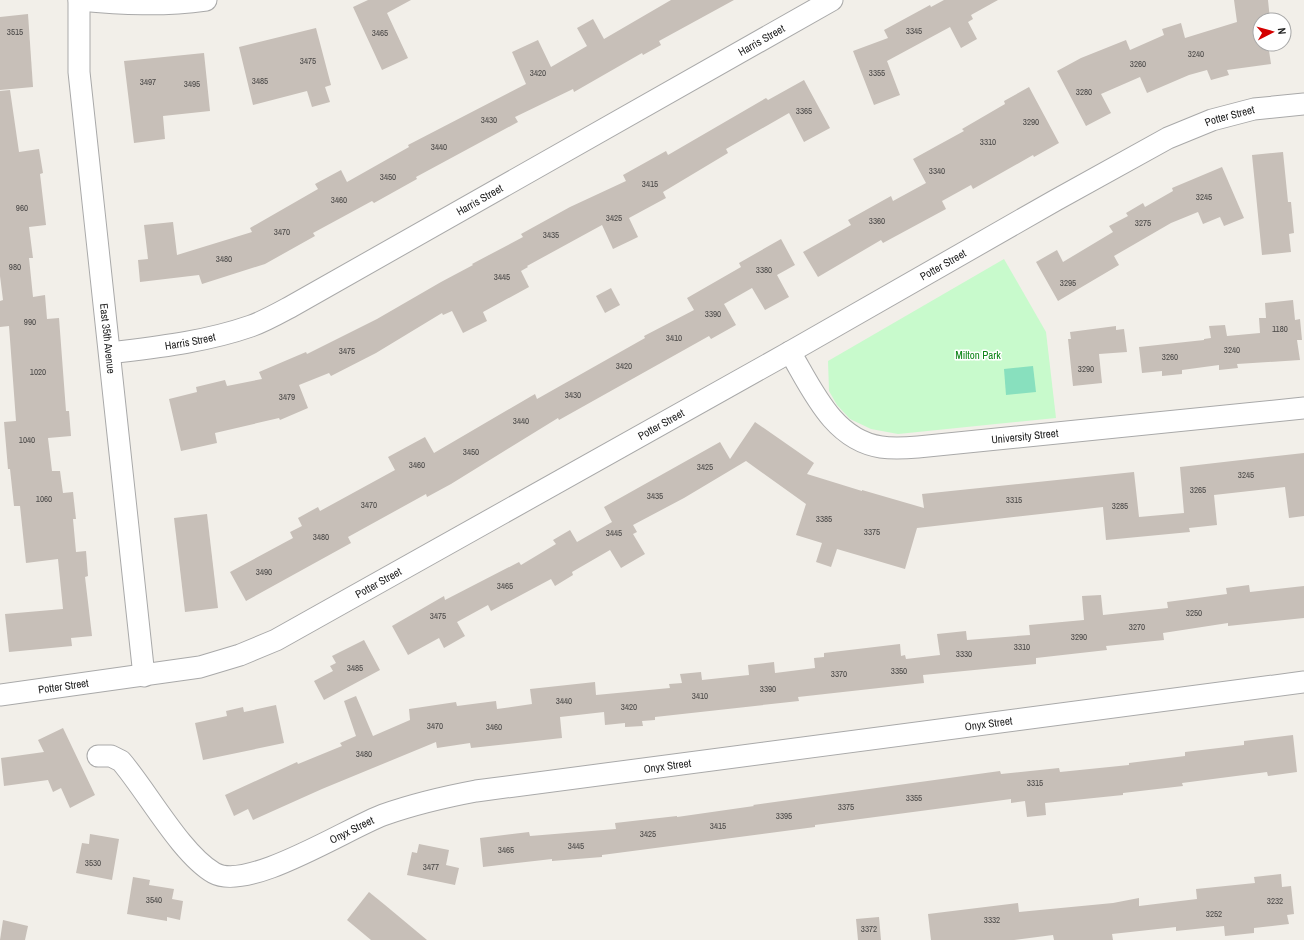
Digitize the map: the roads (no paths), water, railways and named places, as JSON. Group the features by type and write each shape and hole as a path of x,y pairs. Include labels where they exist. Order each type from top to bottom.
{"street":[{"path":"79,0 132,5 184,3 206,0"},
{"name":"East 35th Avenue","path":"79,0 80,72 144,676"},
{"name":"Harris Street","path":"110,353 171,345 213,337 252,326 292,306 832,0"},
{"name":"Potter Street","path":"0,695 200,667 240,655 276,640 1168,138 1212,120 1254,109 1304,104"},
{"name":"University Street","path":"790,352 828,414 839,427 850,435 880,447 918,447 1304,408"},
{"name":"Onyx Street","path":"98,756 111,756 121,761 191,852 214,873 233,877 282,863 381,816 428,800 476,791 1304,682"}],"park label":[{"name":"Milton Park","path":"978,355"}]}
